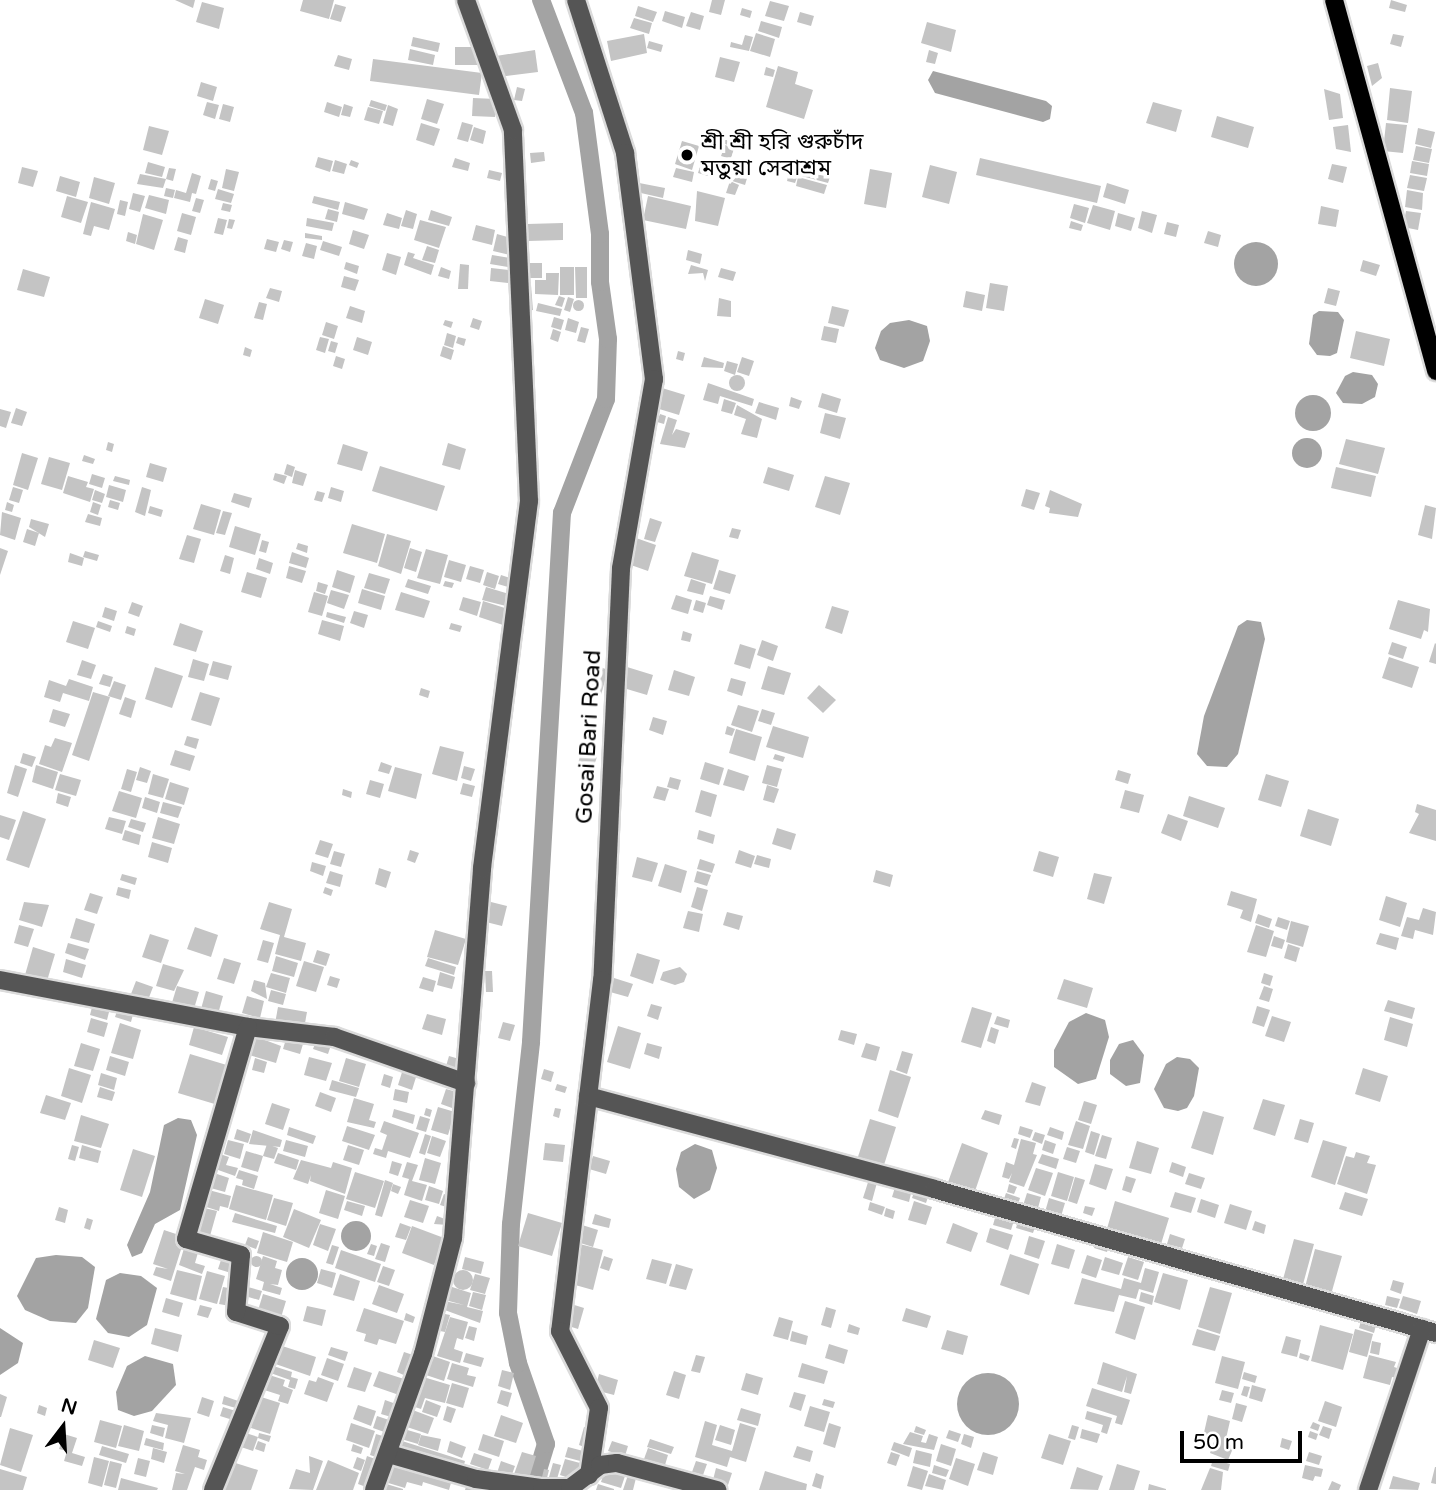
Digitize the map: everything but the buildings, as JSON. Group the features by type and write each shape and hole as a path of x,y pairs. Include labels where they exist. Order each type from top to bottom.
{"main road":[{"path":"1334,0 1436,371"}],"street":[{"path":"374,1490 423,1354 453,1238 482,868 529,501 513,130 466,0"},
{"name":"Gosai Bari Road","path":"576,0 625,153 654,379 621,569 601,980 560,1331 599,1408 589,1475"},
{"path":"0,980 247,1027 334,1037 466,1083"},
{"path":"213,1490 280,1326 236,1312 241,1255 186,1239 247,1027"},
{"path":"588,1096 934,1189 1429,1331 1368,1490"},
{"path":"388,1454 476,1479 542,1488 570,1488 600,1465 617,1463 717,1490"}],"shaded area":[{"path":"933,71 1046,101 1052,106 1050,119 1043,122 935,93 928,80"},
{"path":"1256,242 1271,249 1278,264 1271,279 1256,286 1241,279 1234,264 1241,249"},
{"path":"1319,311 1338,312 1344,320 1337,353 1330,356 1317,355 1309,344 1313,315"},
{"path":"909,320 927,326 930,341 923,361 904,368 880,360 875,348 881,331 890,323"},
{"path":"1353,372 1372,375 1378,384 1375,397 1362,404 1343,403 1336,393 1345,376"},
{"path":"1313,395 1326,400 1331,413 1326,426 1313,431 1300,426 1295,413 1300,400"},
{"path":"1307,438 1317,443 1322,453 1317,463 1307,468 1297,463 1292,453 1297,443"},
{"path":"1247,620 1261,622 1265,639 1238,754 1227,767 1207,766 1197,754 1204,716 1238,626"},
{"path":"1086,1013 1105,1020 1109,1037 1096,1079 1078,1084 1054,1067 1054,1050 1069,1022"},
{"path":"1133,1040 1144,1055 1140,1083 1126,1086 1110,1074 1110,1060 1119,1044"},
{"path":"1177,1057 1190,1059 1199,1068 1194,1096 1187,1108 1178,1111 1164,1108 1154,1089 1166,1064"},
{"path":"178,1118 191,1120 197,1135 180,1210 155,1224 142,1253 132,1257 127,1245 150,1192 164,1125"},
{"path":"695,1144 712,1150 717,1168 710,1190 694,1199 679,1187 676,1169 681,1152"},
{"path":"356,1221 367,1225 371,1236 367,1247 356,1251 345,1247 341,1236 345,1225"},
{"path":"56,1255 82,1257 95,1267 88,1308 76,1323 50,1321 25,1310 17,1296 36,1258"},
{"path":"302,1258 313,1263 318,1274 313,1285 302,1290 291,1285 286,1274 291,1263"},
{"path":"120,1273 141,1276 157,1288 147,1325 129,1337 108,1333 96,1319 106,1280"},
{"path":"0,1328 23,1343 18,1363 0,1375"},
{"path":"145,1356 173,1364 176,1385 152,1411 134,1416 118,1410 116,1392 127,1366"},
{"path":"982,1373 994,1373 1010,1382 1017,1392 1017,1416 1010,1426 994,1435 982,1435 971,1430 962,1421 957,1410 957,1398 962,1387 971,1378"}],"waterway":[{"path":"532,1490 546,1444 518,1363 508,1313 511,1224 531,1042 562,513 606,399 608,339 600,282 600,234 584,113 541,0"}],"place":[{"name":"শ্রী শ্রী হরি গুরুচাঁদ মতুয়া সেবাশ্রম","path":"687,155"}]}
